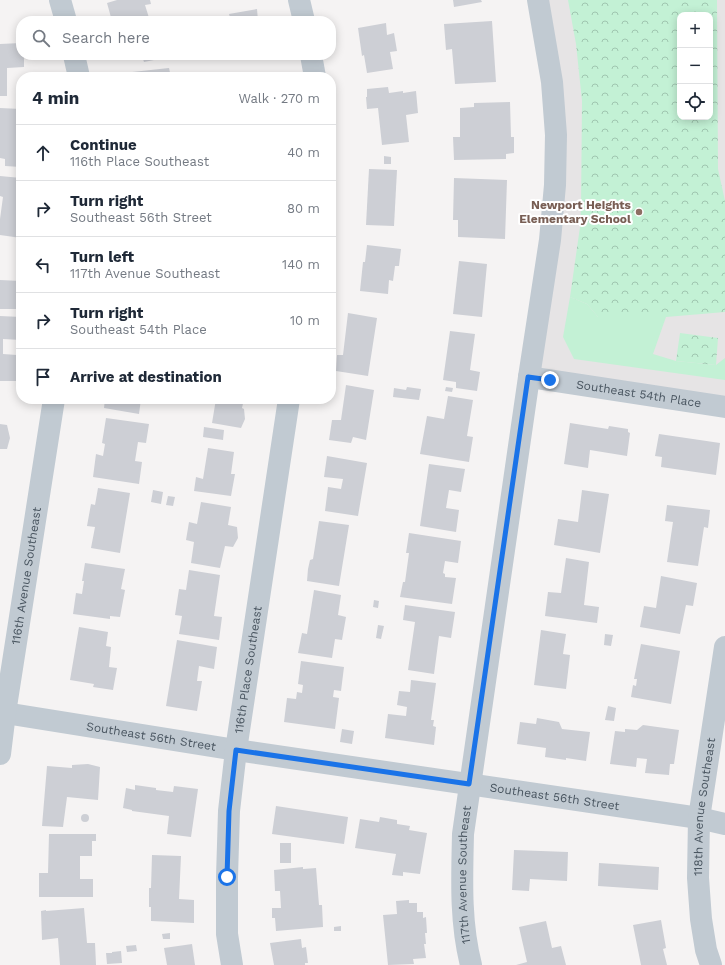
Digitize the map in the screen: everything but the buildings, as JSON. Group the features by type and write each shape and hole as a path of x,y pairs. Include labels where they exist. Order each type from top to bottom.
{"street":[{"path":"60,0 65,16"},
{"path":"299,0 303,16"},
{"name":"117th Avenue Southeast","path":"471,965 466,948 462,892 463,834 528,377 550,240 555,185 556,135 552,82 538,0"},
{"path":"75,60 78,72"},
{"path":"312,60 314,72"},
{"name":"Southeast 54th Place","path":"528,377 725,407"},
{"name":"116th Avenue Southeast","path":"0,754 5,713 53,404"},
{"name":"116th Place Southeast","path":"232,965 227,934 229,811 236,750 288,404"},
{"name":"118th Avenue Southeast","path":"711,965 706,950 701,919 698,878 699,818 725,647"},
{"name":"Southeast 56th Street","path":"5,713 236,750 699,818 725,824"}],"shaded area":[{"name":"Newport Heights Elementary School","path":"538,0 725,0 725,407 529,377 555,185"}],"green space":[{"name":"Newport Heights Elementary School","path":"568,0 717,0 718,169 725,201 725,312 666,317 598,317 587,304 570,297 580,227 582,101 576,44"},
{"path":"570,297 587,304 598,317 666,317 653,354 676,361 716,365 725,358 725,380 574,359 563,337"},
{"path":"680,333 718,338 716,365 676,361"}],"place":[{"name":"Newport Heights Elementary School","path":"639,212"}],"route":[{"path":"227,877 229,811 236,750 469,784 528,377 550,380"}]}
